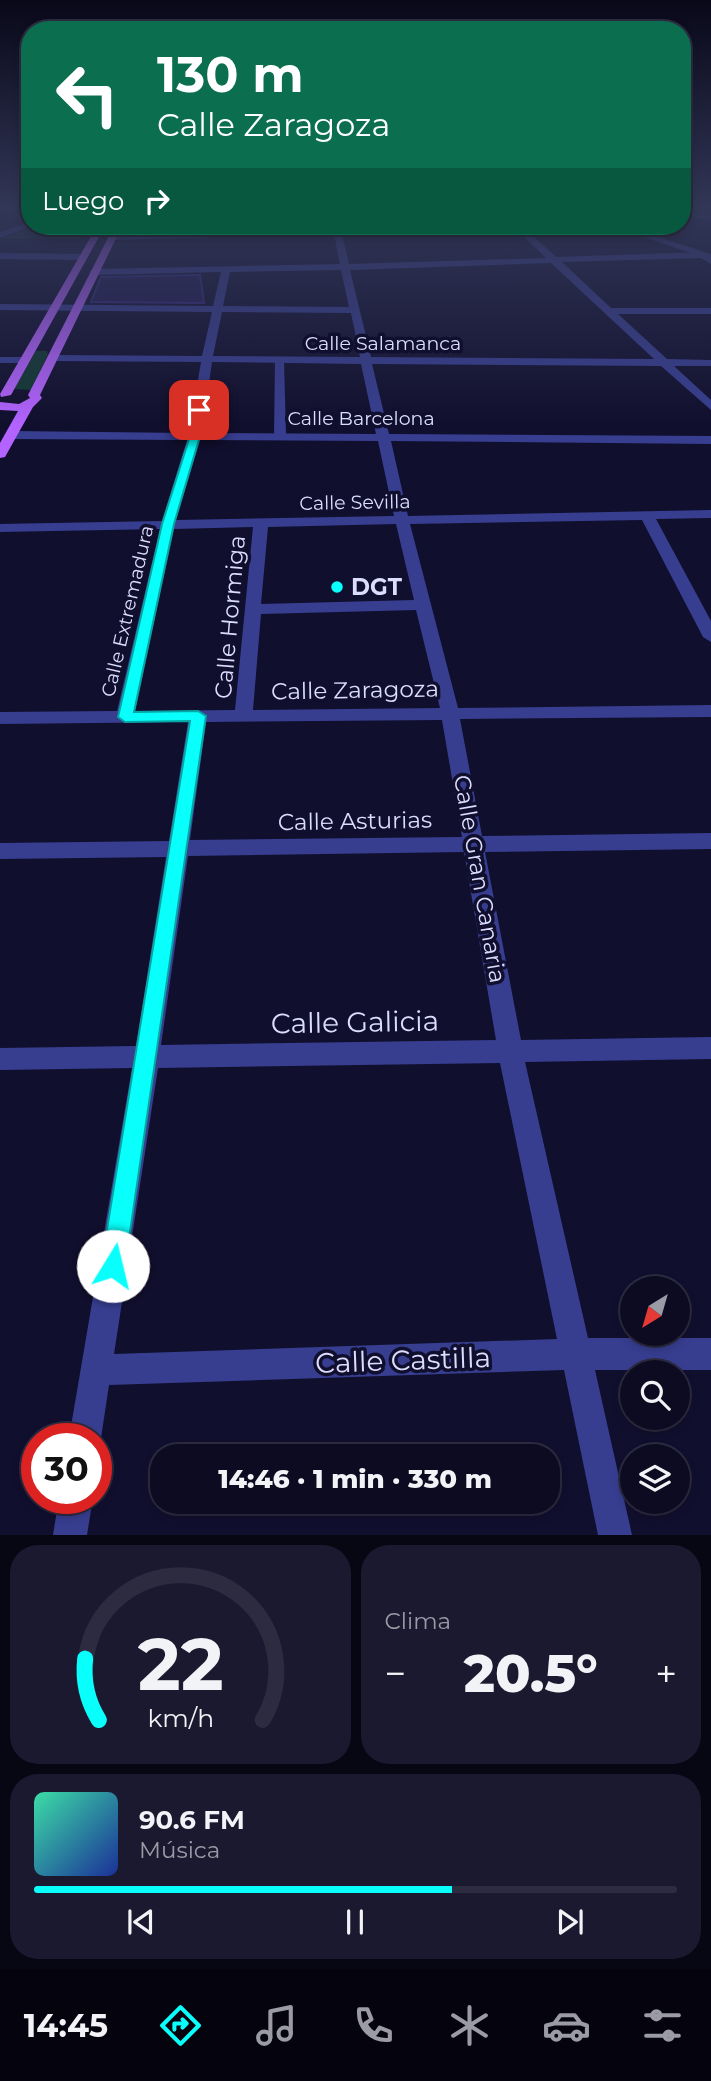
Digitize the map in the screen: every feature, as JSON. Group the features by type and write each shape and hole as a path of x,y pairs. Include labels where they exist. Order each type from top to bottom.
{"main road":[{"path":"31,400 12,408 2,399 69,282"},
{"path":"0,454 54,358 89,282"}],"street":[{"name":"Calle Extremadura","path":"125,717 168,524 195,436 207,359 224,282"},
{"name":"Calle Gran Canaria","path":"349,282 402,520 450,713 510,1050 615,1535"},
{"path":"577,282 711,406"},
{"path":"0,307 355,310"},
{"path":"607,310 711,311"},
{"name":"Calle Salamanca","path":"54,358 711,363"},
{"path":"279,359 280,436"},
{"path":"0,360 25,360"},
{"name":"Calle Barcelona","path":"10,435 711,440"},
{"name":"Calle Sevilla","path":"0,528 711,514"},
{"path":"647,515 711,637"},
{"name":"Calle Hormiga","path":"243,716 261,523"},
{"path":"692,601 711,601"},
{"path":"253,609 424,606"},
{"name":"Calle Zaragoza","path":"0,718 711,711"},
{"path":"87,1423 147,1057 198,716"},
{"name":"Calle Asturias","path":"0,851 711,841"},
{"name":"Calle Galicia","path":"0,1059 711,1048"},
{"name":"Calle Castilla","path":"96,1370 576,1354 711,1354"},
{"path":"70,1535 73,1514"}],"green space":[{"path":"36,351 47,351 48,354 31,390 14,389"}],"building":[{"path":"99,282 201,282 204,303 91,302"}],"place":[{"name":"DGT","path":"337,587"}],"route":[{"path":"113,1266 198,716 125,717 168,524 195,436 199,410"}]}
